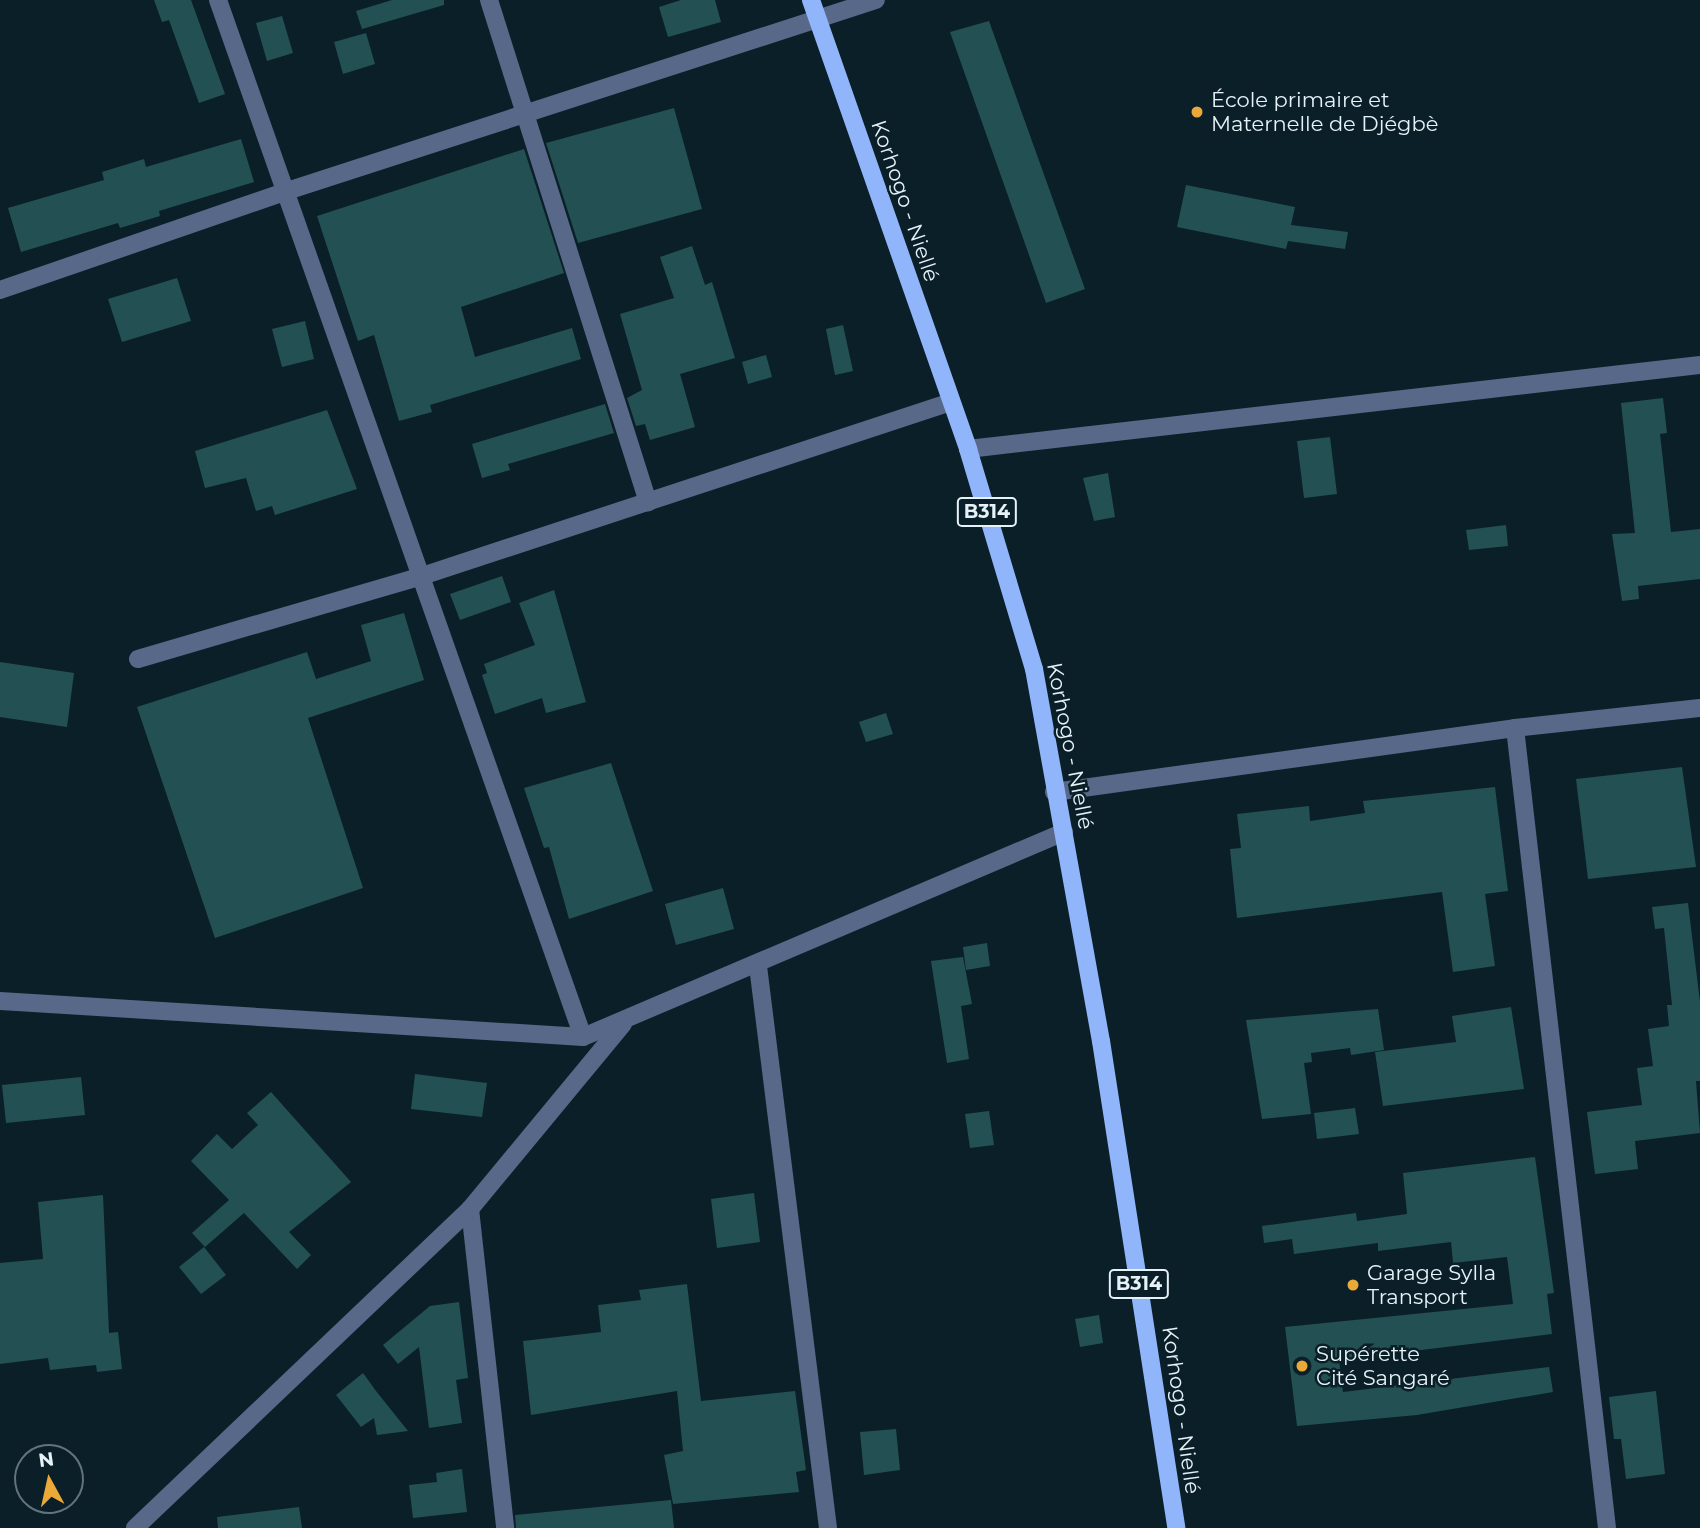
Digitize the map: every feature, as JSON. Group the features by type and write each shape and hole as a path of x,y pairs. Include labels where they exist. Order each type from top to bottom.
{"main road":[{"name":"Korhogo - Niellé","path":"811,0 968,449 1034,669 1054,792 1064,832 1175,1528"}],"street":[{"path":"218,0 583,1037"},
{"path":"489,0 528,114 648,502"},
{"path":"0,290 287,191 819,21 876,0"},
{"path":"968,449 1700,365"},
{"path":"138,659 419,577 951,402"},
{"path":"1054,792 1515,728 1700,708"},
{"path":"1515,728 1607,1528"},
{"path":"0,1001 583,1037 623,1024 758,966 871,913 1064,832"},
{"path":"758,966 828,1528"},
{"path":"135,1528 470,1209 623,1024"},
{"path":"470,1209 505,1528"},
{"path":"153,1509 156,1528"}],"building":[{"path":"154,0 191,0 225,94 199,103 169,20 162,22"},
{"path":"392,0 444,0 444,5 362,29 356,11"},
{"path":"681,0 715,0 721,22 668,37 659,7"},
{"path":"282,16 293,53 267,61 256,23"},
{"path":"989,21 1085,289 1046,303 950,32"},
{"path":"366,33 375,64 343,74 334,42"},
{"path":"674,108 702,209 578,243 546,143"},
{"path":"241,139 254,182 159,211 160,216 120,228 118,223 21,252 8,208 104,180 102,172 144,159 146,167"},
{"path":"524,149 564,273 461,307 475,357 572,328 581,359 430,405 432,412 399,421 374,335 358,341 317,216"},
{"path":"1186,185 1295,207 1291,225 1348,232 1345,249 1288,241 1286,249 1177,227"},
{"path":"692,246 705,285 712,282 735,358 680,374 695,427 650,440 645,424 636,426 627,398 642,390 620,314 674,298 660,257"},
{"path":"177,278 191,321 122,342 108,299"},
{"path":"305,321 314,359 282,367 272,329"},
{"path":"843,325 853,371 835,375 826,329"},
{"path":"766,355 772,377 748,384 742,362"},
{"path":"1663,398 1667,433 1660,434 1671,532 1700,529 1700,579 1638,586 1639,599 1622,601 1612,534 1635,533 1621,403"},
{"path":"605,404 614,433 508,464 510,470 482,478 472,444"},
{"path":"327,410 357,489 275,515 272,506 256,511 246,478 205,488 195,451"},
{"path":"1330,437 1337,494 1304,498 1297,441"},
{"path":"1108,473 1115,517 1094,521 1083,478"},
{"path":"1506,525 1508,546 1469,550 1466,530"},
{"path":"502,576 511,602 460,620 450,594"},
{"path":"554,590 586,702 546,713 542,698 495,714 482,675 487,673 484,664 535,645 519,603"},
{"path":"404,613 424,680 308,718 363,888 215,938 137,707 307,652 316,679 371,661 361,625"},
{"path":"0,662 74,673 67,727 0,717"},
{"path":"886,713 893,734 866,742 859,722"},
{"path":"611,763 653,891 569,919 549,847 544,848 524,788"},
{"path":"1682,767 1696,867 1588,879 1576,779"},
{"path":"1495,787 1508,891 1485,894 1495,966 1453,972 1442,892 1237,918 1230,849 1241,848 1237,814 1309,806 1310,821 1365,813 1363,801"},
{"path":"723,888 734,929 676,945 665,904"},
{"path":"1688,903 1700,1002 1700,1081 1696,1081 1700,1133 1635,1141 1638,1169 1595,1174 1587,1112 1642,1105 1637,1068 1653,1066 1648,1029 1669,1026 1667,1005 1672,1005 1664,928 1655,929 1652,907"},
{"path":"987,943 990,966 966,970 963,947"},
{"path":"963,957 972,1004 961,1006 969,1059 947,1063 931,961"},
{"path":"1511,1007 1524,1089 1383,1106 1375,1052 1456,1042 1452,1016"},
{"path":"1378,1009 1384,1050 1351,1055 1350,1048 1311,1053 1312,1062 1304,1063 1311,1114 1262,1119 1246,1020"},
{"path":"415,1074 487,1083 482,1117 411,1109"},
{"path":"81,1077 85,1115 6,1123 2,1085"},
{"path":"271,1092 351,1182 289,1232 311,1255 297,1269 244,1213 205,1247 192,1233 229,1200 191,1161 217,1134 232,1149 258,1125 247,1113"},
{"path":"1355,1108 1359,1134 1317,1139 1314,1113"},
{"path":"989,1111 994,1145 970,1148 965,1114"},
{"path":"1535,1157 1554,1293 1547,1294 1552,1334 1339,1360 1343,1392 1549,1367 1553,1392 1417,1415 1297,1426 1285,1327 1513,1304 1507,1257 1453,1263 1451,1242 1378,1251 1378,1243 1294,1254 1292,1239 1264,1243 1262,1226 1356,1213 1357,1221 1407,1214 1403,1173"},
{"path":"754,1193 760,1242 717,1248 711,1199"},
{"path":"103,1195 109,1333 118,1332 122,1369 97,1372 96,1365 50,1370 48,1358 0,1364 0,1263 43,1259 38,1202"},
{"path":"204,1247 226,1275 201,1294 179,1267"},
{"path":"687,1284 701,1401 795,1391 806,1470 796,1472 799,1492 673,1504 664,1455 683,1451 677,1391 531,1415 523,1341 601,1332 598,1305 641,1300 639,1290"},
{"path":"459,1302 468,1378 456,1380 462,1423 429,1428 419,1347 398,1364 383,1345 430,1306"},
{"path":"1099,1315 1103,1343 1080,1347 1075,1319"},
{"path":"363,1373 408,1431 377,1435 374,1418 361,1427 336,1395"},
{"path":"1656,1391 1665,1474 1626,1479 1621,1439 1614,1439 1609,1397"},
{"path":"896,1429 900,1470 864,1475 860,1432"},
{"path":"462,1469 467,1512 413,1518 409,1485 437,1482 436,1473"},
{"path":"671,1500 674,1528 516,1528 515,1515"},
{"path":"299,1507 302,1528 218,1528 217,1517"}],"place":[{"name":"École primaire et Maternelle de Djégbè","path":"1197,112"},
{"name":"Garage Sylla Transport","path":"1353,1285"},
{"name":"Supérette Cité Sangaré","path":"1302,1366"}]}
